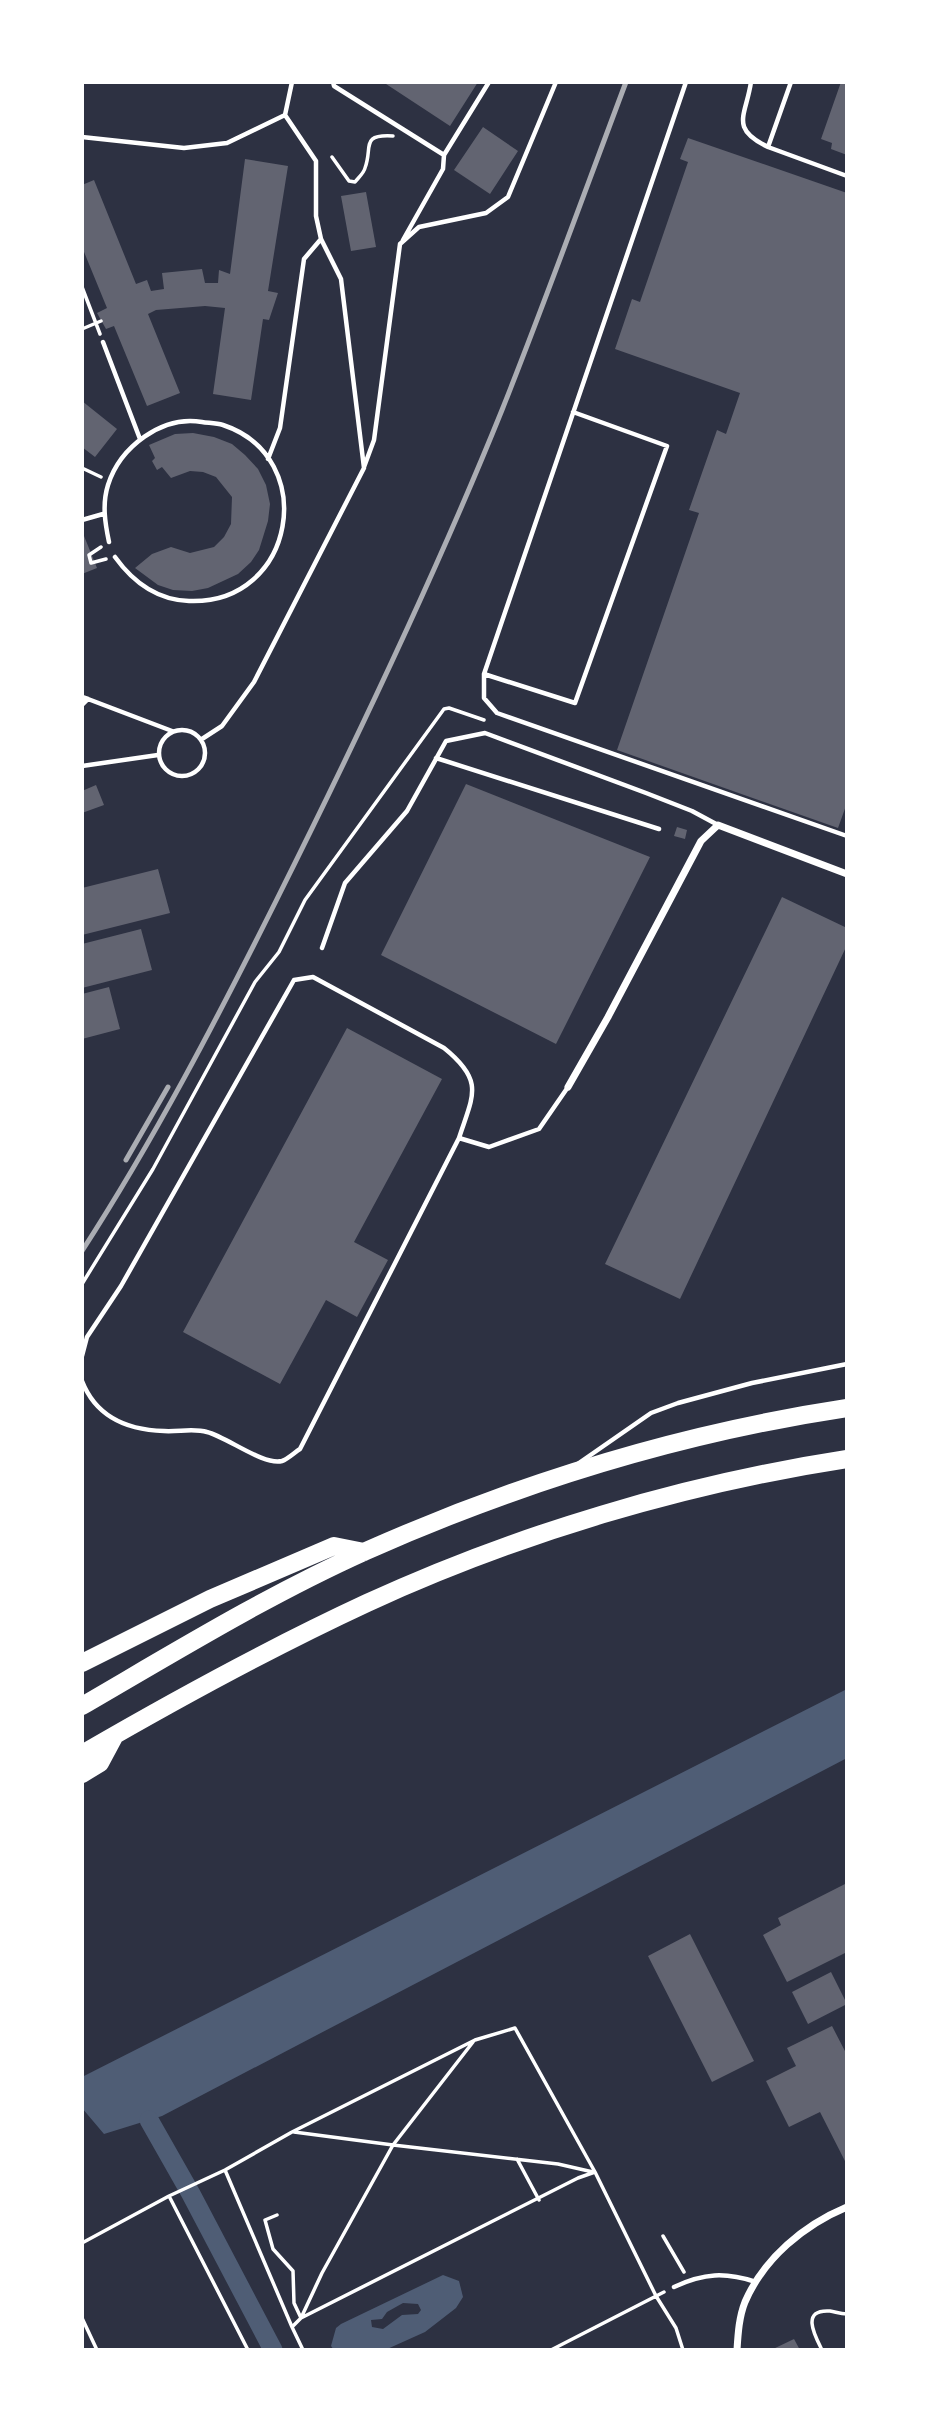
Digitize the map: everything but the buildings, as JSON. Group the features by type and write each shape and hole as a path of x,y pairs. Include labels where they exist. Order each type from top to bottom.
{"highway":[{"path":"82,1706 226,1623 364,1552 482,1502 563,1475 702,1436 847,1408"},
{"path":"82,1754 286,1642 369,1602 455,1567 611,1512 748,1478 847,1460"},
{"path":"82,1663 210,1599 334,1546 364,1552"},
{"path":"82,1774 100,1763 116,1735"}],"street":[{"path":"568,1087 701,841 718,825 847,874"},
{"path":"737,2350 738,2325 755,2282 782,2248 818,2221 847,2207"}],"lane":[{"path":"292,82 285,115 317,161 316,216 321,239 341,279 364,468"},
{"path":"332,82 334,86 444,155"},
{"path":"202,739 222,726 254,682 364,468 374,440 400,244 443,169 444,155 489,82"},
{"path":"400,244 419,227 486,213 509,197 556,82"},
{"path":"686,82 484,674 484,698 497,713 847,836"},
{"path":"751,82 743,113 744,129 750,138 847,176"},
{"path":"768,147 791,82"},
{"path":"82,137 184,148 227,143 285,115"},
{"path":"268,459 280,428 304,259 321,239"},
{"path":"103,342 140,439"},
{"path":"484,674 575,703 667,446 573,412"},
{"path":"109,542 103,514 110,480 120,459 140,439 166,425 194,421 223,425 248,439 268,459 282,487 285,518 278,548 261,574 236,593 206,602 176,601 147,590 115,557"},
{"path":"82,520 103,514"},
{"path":"82,705 85,698 173,732"},
{"path":"184,730 202,739 205,758 202,765 191,775 184,777 170,773 160,762 158,755 163,739 173,732 184,730"},
{"path":"322,948 345,883 407,811 446,741 485,733 692,811 718,825"},
{"path":"82,766 158,755"},
{"path":"436,758 659,829"},
{"path":"82,1356 87,1337 121,1286 294,980 313,976 444,1048 463,1064 474,1092 459,1138 300,1449 282,1461 267,1461 222,1436 203,1430 136,1429 102,1413 88,1397 82,1381"},
{"path":"459,1138 489,1147 540,1129 568,1087"},
{"path":"563,1475 651,1413 704,1395 847,1364"},
{"path":"674,2287 707,2275 734,2275 755,2282"}],"path":[{"path":"332,157 349,181 355,182 365,169 367,148 371,140 379,136 402,137"},
{"path":"82,287 103,342"},
{"path":"82,330 101,321"},
{"path":"82,468 110,480"},
{"path":"109,542 89,555 90,559 92,563 115,557"},
{"path":"82,1283 153,1169 255,982 279,952 305,900 444,709"},
{"path":"82,2243 169,2196 225,2170 292,2132 475,2040 515,2028 595,2172 656,2296 676,2328 682,2350"},
{"path":"302,2318 322,2273 393,2145 475,2040"},
{"path":"292,2132 558,2164 595,2172"},
{"path":"517,2159 539,2200"},
{"path":"225,2170 303,2350"},
{"path":"292,2327 302,2318 578,2178 595,2172"},
{"path":"169,2196 248,2350"},
{"path":"277,2215 265,2220 273,2249 293,2270 295,2303 302,2318"},
{"path":"663,2236 688,2280"},
{"path":"551,2350 674,2287"},
{"path":"822,2350 811,2325 812,2319 817,2314 831,2311 847,2314"},
{"path":"82,2318 97,2350"}],"water":[{"path":"847,1689 847,1758 162,2116 104,2134 82,2108 82,2077"},
{"path":"443,2275 459,2281 463,2297 456,2308 425,2332 385,2350 334,2350 331,2346 336,2328","holes":["403,2303 418,2304 421,2310 418,2314 402,2315 383,2329 372,2327 371,2320 382,2319 387,2312"]}],"waterway":[{"path":"149,2120 273,2350"}],"railway":[{"path":"82,1251 160,1122 208,1033 366,718 450,534 502,410 626,82"},
{"path":"126,1160 168,1087"}]}
